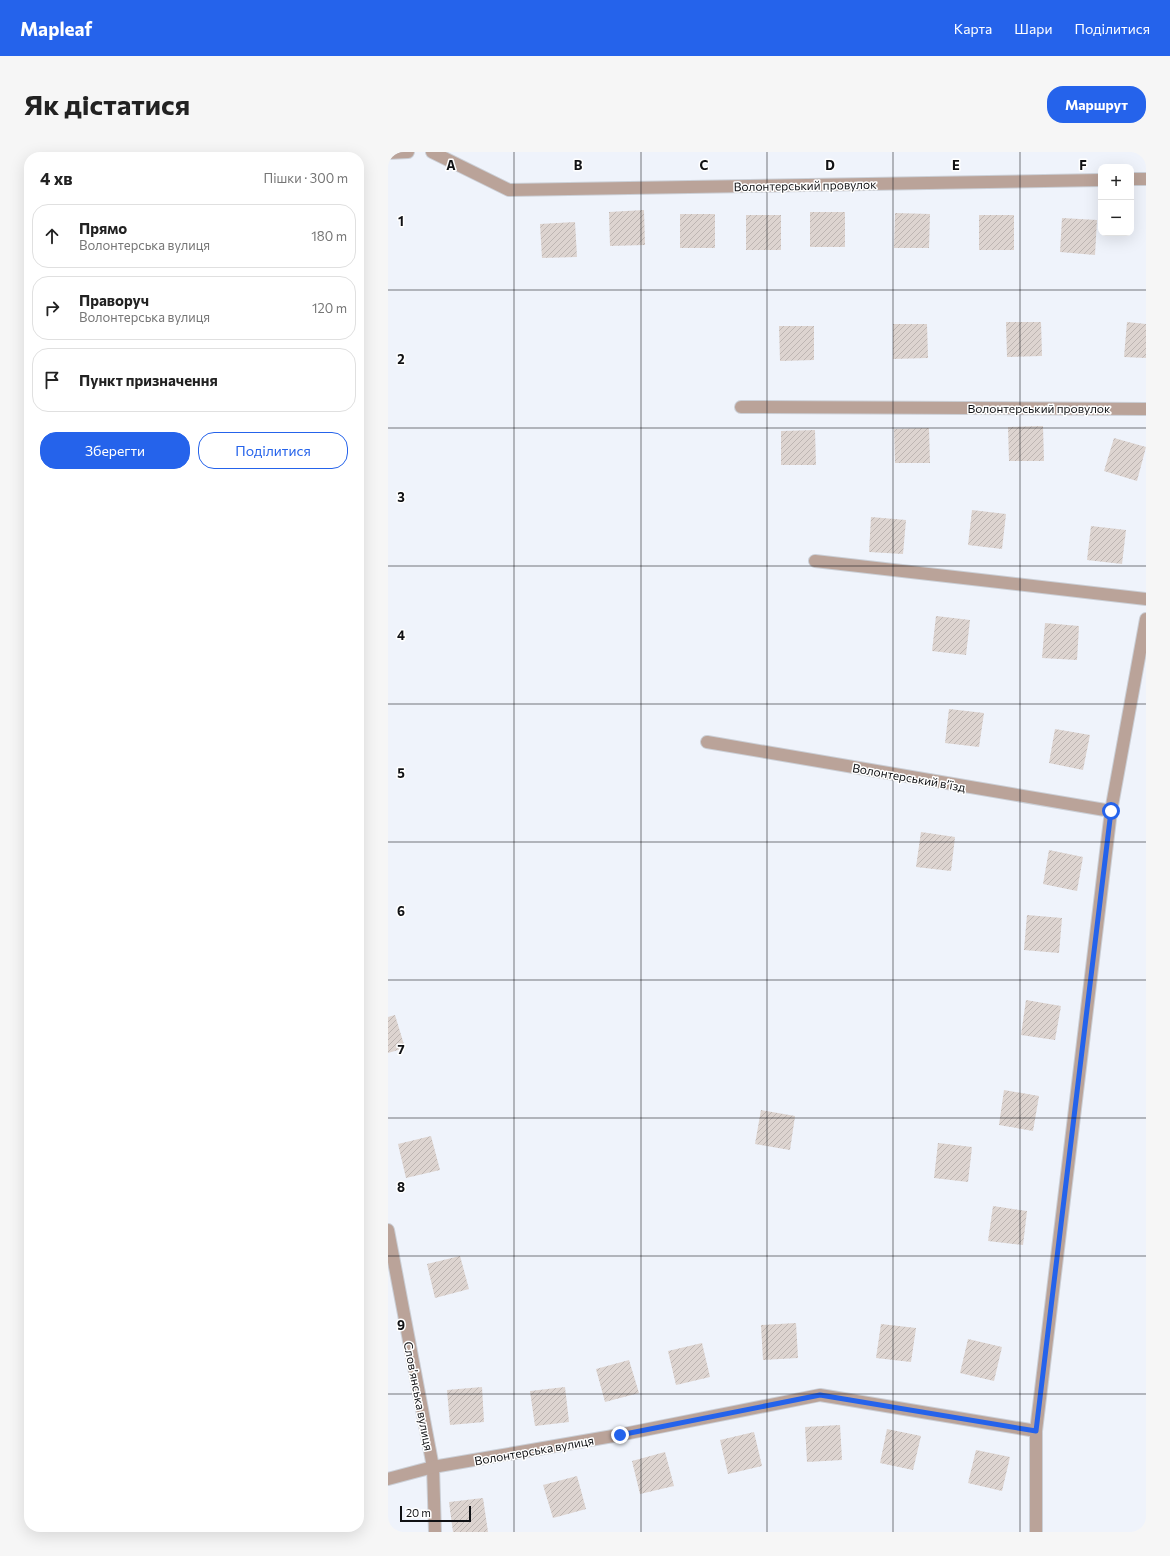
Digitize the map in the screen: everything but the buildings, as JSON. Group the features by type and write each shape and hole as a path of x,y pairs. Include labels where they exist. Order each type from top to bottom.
{"street":[{"path":"388,152 408,152"},
{"name":"Волонтерський провулок","path":"432,152 509,190 1098,180"},
{"path":"1134,179 1146,179"},
{"name":"Волонтерський провулок","path":"741,407 1146,409"},
{"path":"815,561 1146,599"},
{"path":"1036,1532 1036,1431 1111,811 1146,619"},
{"name":"Волонтерський в’їзд","path":"707,742 1111,811"},
{"name":"Слов’янська вулиця","path":"388,1230 432,1467 435,1532"},
{"name":"Волонтерська вулиця","path":"388,1479 432,1467 620,1435 820,1395 1036,1431"}],"route":[{"path":"620,1435 820,1395 1036,1431 1111,811"}]}
